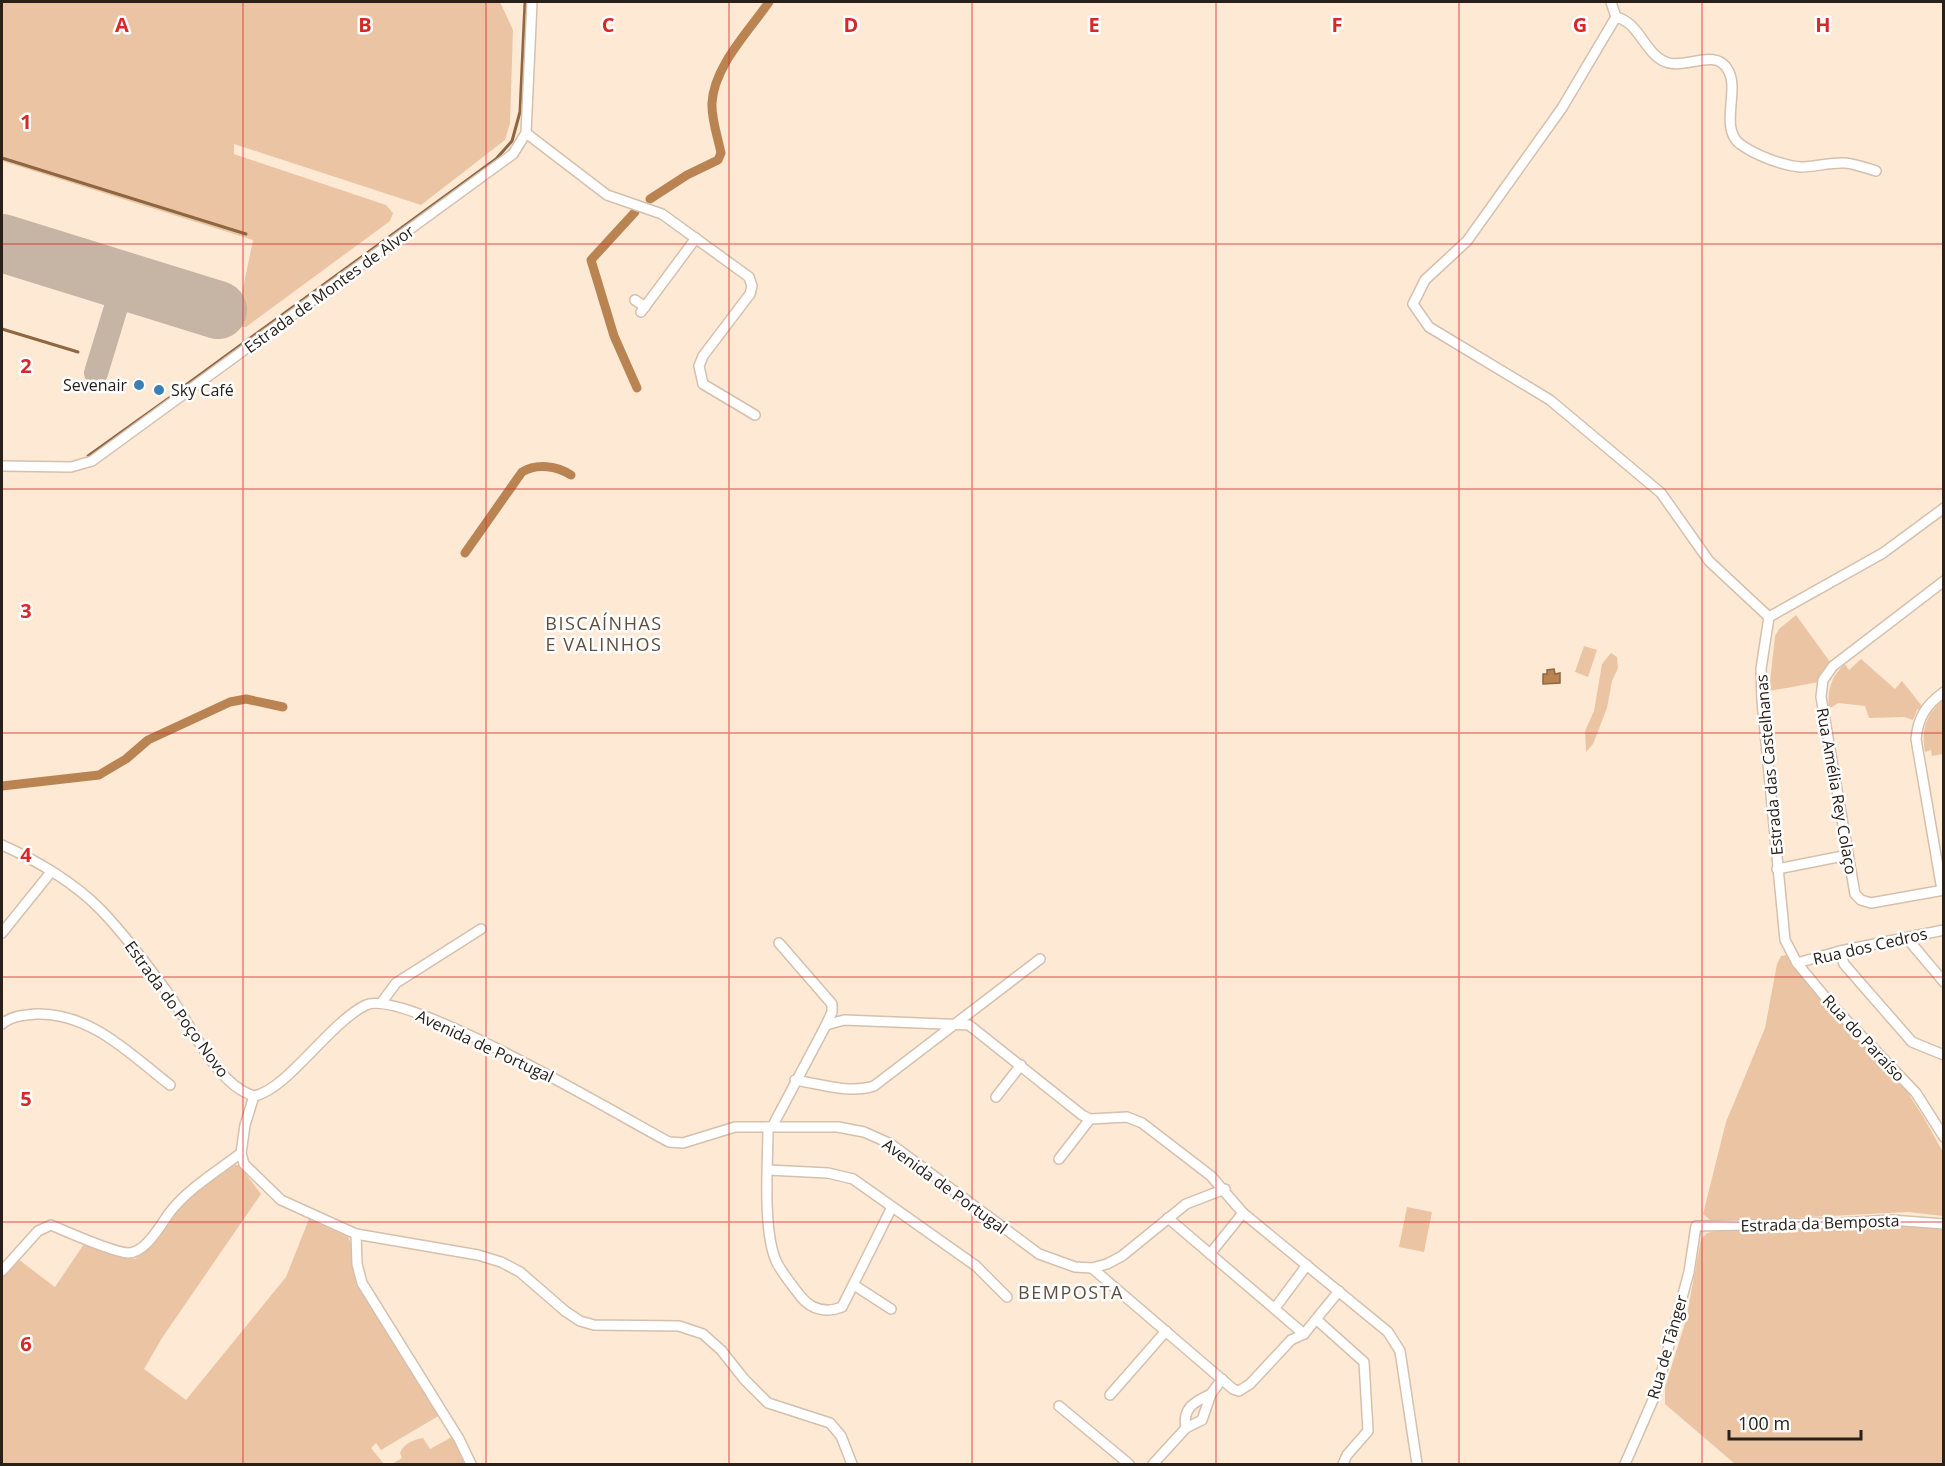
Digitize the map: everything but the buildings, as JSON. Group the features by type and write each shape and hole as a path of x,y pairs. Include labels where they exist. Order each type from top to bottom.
{"street":[{"path":"532,2 526,133 607,195 662,214 749,277 752,286 744,304 702,356 699,366 703,384 755,415"},
{"path":"1611,2 1616,17 1562,108 1467,241 1425,280 1413,304 1429,327 1550,400 1609,448 1660,493 1709,561 1769,618 1883,553 1944,508"},
{"path":"1616,17 1627,20 1657,57 1668,63 1710,59 1722,62 1730,71 1732,133 1739,143 1773,160 1798,167 1844,163 1876,171"},
{"name":"Estrada de Montes de Alvor","path":"2,466 71,467 92,461 489,174 513,154 526,133"},
{"path":"635,300 643,310 696,238"},
{"name":"Rua Amélia Rey Colaço","path":"1943,890 1871,903 1861,900 1855,894 1824,726 1821,697 1823,680 1833,666 1944,581"},
{"name":"Estrada das Castelhanas","path":"1769,618 1761,669 1762,701 1785,940"},
{"path":"1943,890 1916,739 1918,723 1923,711 1944,692"},
{"name":"Estrada do Poço Novo","path":"2,845 75,887 101,909 171,997 218,1068 238,1088 254,1096"},
{"path":"1777,868 1848,855"},
{"path":"2,933 51,872"},
{"path":"481,929 396,983 382,1002 366,1005 346,1018 270,1090 254,1096 245,1125 241,1154 244,1164 281,1200 356,1233 478,1255 501,1262 520,1272 565,1311 594,1325 679,1326 703,1334 721,1350 744,1379 768,1403 830,1423 841,1436 852,1464"},
{"name":"Rua dos Cedros","path":"1797,963 1840,951 1944,930"},
{"path":"1910,937 1911,943 1944,982"},
{"name":"Rua do Paraíso","path":"1785,940 1797,963 1831,1004 1916,1093 1944,1137"},
{"path":"779,944 832,1004 832,1011 826,1025 770,1127 768,1170 770,1242 777,1262 790,1283 806,1302 818,1309 832,1311 842,1307 892,1207"},
{"path":"1840,951 1844,964 1912,1042 1944,1055"},
{"path":"795,1080 847,1089 868,1088 886,1078 1040,959"},
{"name":"Avenida de Portugal","path":"382,1002 440,1023 532,1065 669,1142 683,1143 735,1127 838,1126 878,1137 1039,1254 1057,1263 1092,1268 1107,1264 1122,1256 1186,1204 1225,1189"},
{"path":"3,1019 29,1015 68,1016 109,1038 170,1085"},
{"path":"826,1025 844,1020 969,1025 982,1033 1082,1115 1090,1119 1134,1118 1178,1149 1225,1189 1243,1213 1340,1291 1396,1342 1405,1372 1417,1464"},
{"path":"996,1097 1021,1065"},
{"path":"1059,1159 1090,1119"},
{"path":"2,1271 38,1231 51,1225 120,1251 133,1252 144,1245 177,1204 193,1189 241,1154"},
{"path":"768,1170 842,1175 976,1266 1007,1297"},
{"path":"1210,1254 1243,1213"},
{"path":"1168,1218 1304,1334"},
{"name":"Estrada da Bemposta","path":"1696,1226 1891,1220 1944,1224"},
{"name":"Rua de Tânger","path":"1625,1464 1656,1393 1689,1272 1696,1226"},
{"path":"356,1233 357,1264 362,1283 453,1430 471,1464"},
{"path":"1275,1308 1306,1264"},
{"path":"1092,1268 1233,1389 1244,1389 1281,1349 1304,1334 1340,1291"},
{"path":"854,1285 891,1309"},
{"path":"1317,1320 1364,1362 1368,1431 1347,1455 1343,1464"},
{"path":"1110,1395 1166,1332"},
{"path":"1153,1464 1186,1428 1202,1420 1211,1394 1222,1379"},
{"path":"1186,1428 1184,1418 1187,1410 1193,1402 1211,1394"},
{"path":"1059,1406 1129,1464"}],"shaded area":[{"path":"2,2 500,2 513,30 510,123 505,140 421,205 234,144 234,154 386,205 393,213 390,221 246,327 235,327 253,240 2,161"},
{"path":"1796,615 1830,662 1821,673 1819,682 1769,691 1775,636 1779,629"},
{"path":"1584,646 1597,650 1588,677 1575,672"},
{"path":"1611,653 1617,657 1618,668 1612,681 1607,708 1593,744 1586,752 1585,731 1594,711 1602,664"},
{"path":"1861,659 1895,689 1902,681 1922,706 1917,710 1913,720 1904,717 1869,718 1865,706 1838,703 1829,709 1829,690 1836,674 1845,664 1849,670"},
{"path":"1554,669 1555,674 1560,673 1560,683 1543,684 1543,674 1547,674 1547,670"},
{"path":"1943,700 1943,754 1932,756 1931,750 1925,752 1924,729 1932,711"},
{"path":"1786,955 1825,1005 1906,1090 1924,1118 1943,1152 1943,1216 1908,1212 1737,1221 1710,1220 1703,1214 1726,1122 1765,1028 1777,964 1781,956"},
{"path":"234,1165 239,1165 261,1194 162,1338 144,1369 186,1400 286,1277 309,1219 348,1237 352,1245 355,1280 440,1415 381,1450 376,1443 371,1448 384,1464 2,1464 2,1275 18,1259 55,1287 86,1241 135,1259 158,1237 186,1200"},
{"path":"1407,1207 1432,1212 1424,1252 1399,1247"},
{"path":"1920,1226 1943,1230 1943,1464 1735,1464 1665,1404 1665,1387 1686,1320 1701,1239 1707,1233 1719,1230"},
{"path":"452,1437 466,1464 392,1464 402,1458 400,1453 406,1444 412,1441 423,1438 430,1449"}],"waterway":[{"path":"186,385 496,159 512,141 520,112 525,2"},
{"path":"650,199 687,175 718,160 721,153 713,115 714,89 726,62 769,2"},
{"path":"2,158 246,234"},
{"path":"635,212 591,260 614,336 637,388"},
{"path":"2,329 78,352"},
{"path":"88,456 172,396"},
{"path":"465,553 522,472 534,467 547,467 560,469 571,475"},
{"path":"2,786 99,775 126,759 148,740 230,702 246,699 283,707"}],"taxiway":[{"path":"96,373 121,291 120,284 114,278"}],"runway":[{"path":"2,243 218,310"}],"place":[{"name":"Sevenair","path":"139,385"},
{"name":"Sky Café","path":"159,390"}],"district":[{"name":"BISCAÍNHAS E VALINHOS","path":"604,634"},
{"name":"BEMPOSTA","path":"1071,1293"}]}
